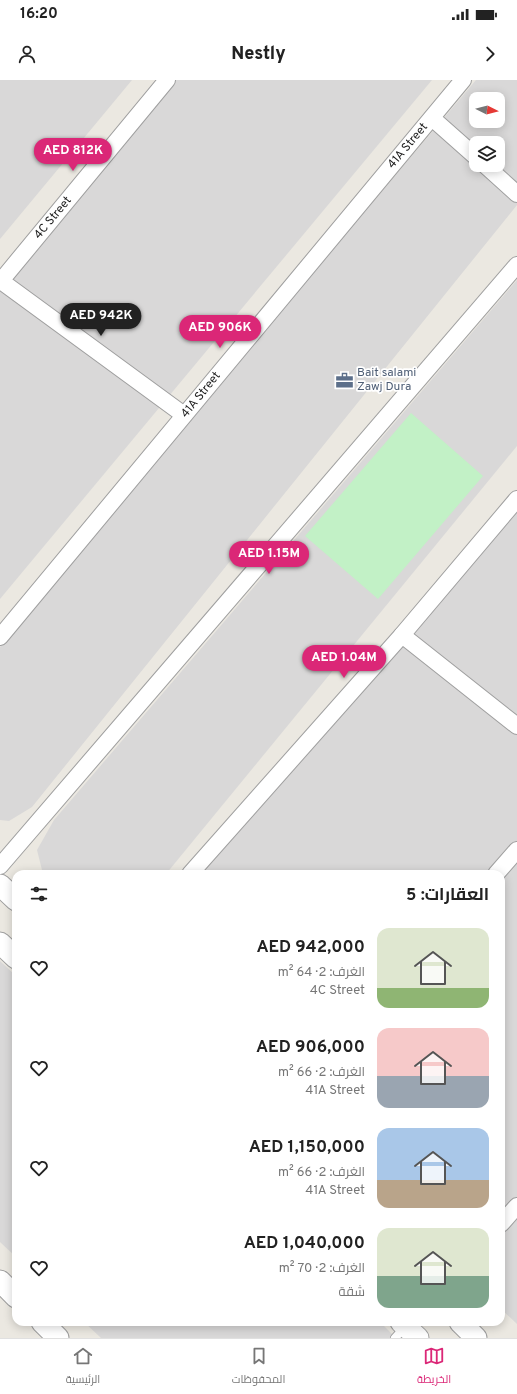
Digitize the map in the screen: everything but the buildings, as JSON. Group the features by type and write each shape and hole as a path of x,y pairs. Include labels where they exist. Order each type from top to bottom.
{"street":[{"name":"4C Street","path":"0,281 167,80"},
{"name":"41A Street","path":"0,637 463,80"},
{"path":"432,118 469,151"},
{"path":"493,172 517,194"},
{"path":"0,866 517,265"},
{"path":"0,281 184,415"},
{"path":"194,870 402,635 517,499"},
{"path":"402,635 517,726"},
{"path":"500,870 517,850"},
{"path":"0,885 12,896"},
{"path":"0,943 12,954"},
{"path":"505,1220 517,1206"},
{"path":"0,1281 12,1293"},
{"path":"46,1326 58,1338"},
{"path":"464,1326 476,1338"}],"shaded area":[{"path":"0,80 132,80 0,239"},
{"path":"174,80 432,80 0,599 0,282"},
{"path":"476,80 517,80 517,205 32,807 9,821 0,820 0,647 173,438"},
{"path":"517,280 517,446 169,870 42,870 37,850 54,820"},
{"path":"517,498 517,1324 505,1313 505,870 204,870"},
{"path":"0,961 12,972 12,1253 0,1242"},
{"path":"88,1326 384,1326 396,1338 101,1338"}],"green space":[{"path":"411,413 483,476 378,599 305,536"}],"place":[{"name":"Bait salami Zawj Dura","path":"344,380"}]}
